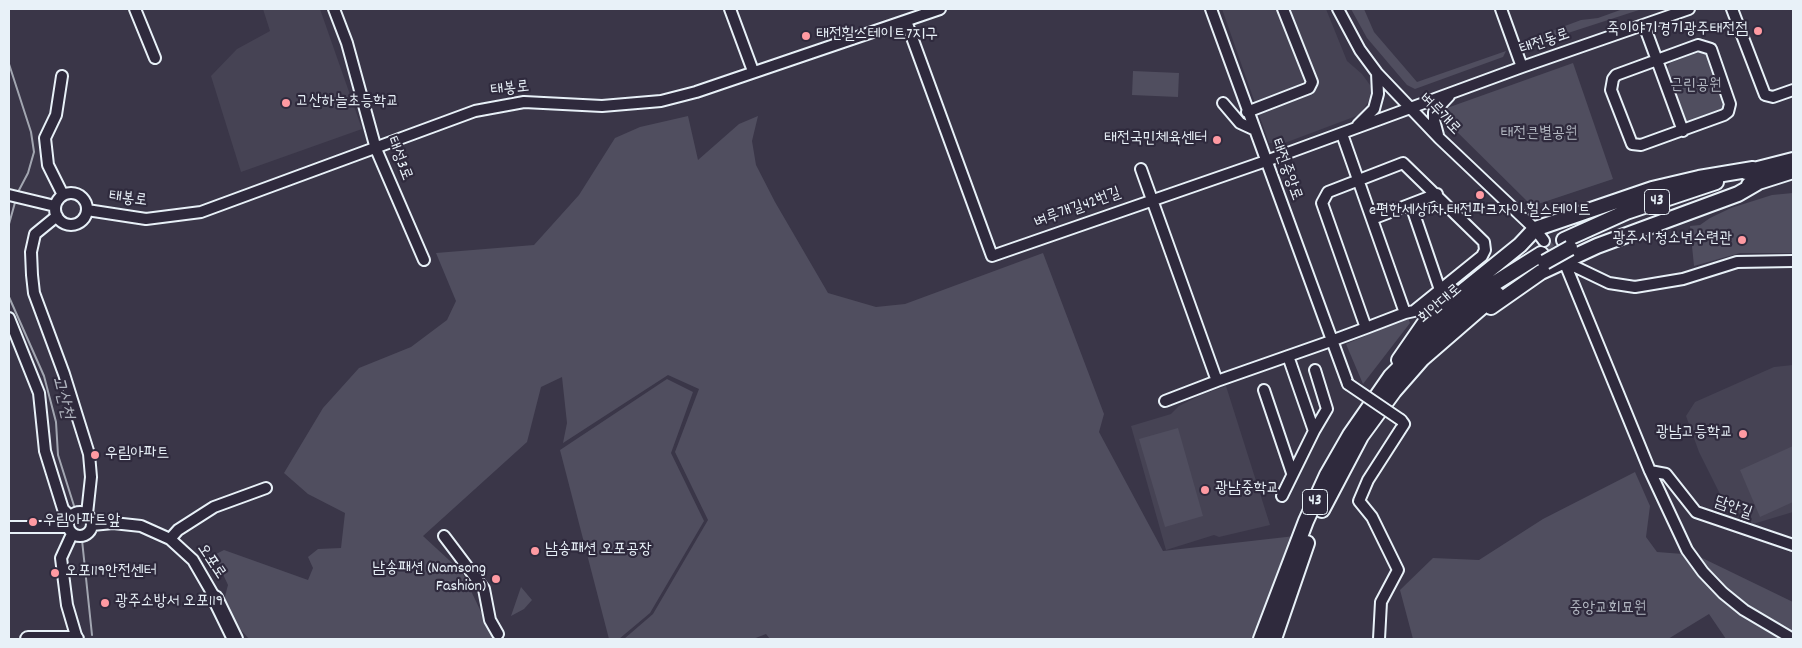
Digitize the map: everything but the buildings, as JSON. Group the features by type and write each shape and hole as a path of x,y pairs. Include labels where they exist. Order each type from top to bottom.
{"highway":[{"name":"43","path":"1551,255 1567,244 1755,176 1793,160"},
{"name":"43","path":"1755,176 1793,170"},
{"path":"1392,376 1401,356 1426,321 1520,245 1535,229 1652,189 1699,178 1755,176"},
{"path":"1551,255 1597,246 1738,194 1755,176"},
{"name":"회안대로","path":"1261,639 1306,521 1327,476 1350,435 1392,376 1443,324 1495,283 1551,255"},
{"name":"회안대로","path":"1274,639 1312,529 1361,436 1394,391 1422,359 1453,330 1505,288 1551,255"},
{"path":"215,598 235,639"},
{"path":"28,639 76,639"}],"street":[{"path":"136,9 155,58"},
{"name":"태성3로","path":"334,9 347,43 376,148 424,260"},
{"path":"730,9 753,71"},
{"name":"태봉로","path":"87,210 146,219 201,212 487,107 524,102 602,106 641,104 696,92 753,71 940,9"},
{"name":"태전중앙로","path":"1211,9 1247,112 1348,384 1401,420 1404,424 1368,480 1359,501 1372,517 1398,570 1381,602 1379,639"},
{"path":"1247,112 1309,88 1312,82 1283,9"},
{"name":"벼루개로","path":"1338,9 1360,50 1377,73 1439,138 1535,229 1551,255"},
{"path":"1501,9 1522,67"},
{"name":"태전동로","path":"1411,108 1456,90 1689,9"},
{"path":"1732,9 1765,96 1773,98 1793,90"},
{"name":"벼루개길42번길","path":"906,21 992,256 1266,161 1411,108"},
{"path":"1644,25 1683,131"},
{"path":"1698,45 1711,49 1730,108 1724,115 1683,131 1641,146 1632,144 1610,90 1610,84 1616,75 1698,45"},
{"path":"1353,130 1374,109 1378,94 1377,73"},
{"path":"62,76 56,115 45,138 48,165 63,195"},
{"path":"1439,138 1434,120 1434,112 1456,90"},
{"path":"1223,103 1240,122 1254,129"},
{"path":"1342,134 1405,313"},
{"path":"1165,402 1217,381 1331,341 1366,328 1420,307 1482,256 1485,250 1484,242 1404,162 1328,192 1322,203 1366,328"},
{"path":"1141,169 1217,381"},
{"path":"9,195 56,211 64,223 74,224 83,219 87,210 81,196 70,193 63,195"},
{"path":"1372,219 1437,194"},
{"path":"63,195 56,211 35,234 31,252 32,275 34,293 64,374 89,454 91,477 87,514 92,525"},
{"path":"1411,205 1440,290"},
{"path":"1551,255 1609,283 1635,287 1683,279 1738,262 1793,261"},
{"path":"1551,255 1687,550 1723,593 1744,610 1793,639"},
{"path":"9,318 39,393 45,451 70,526 61,558 64,586 76,639"},
{"path":"1288,356 1314,431"},
{"path":"1282,496 1292,473 1326,410 1315,370"},
{"path":"1264,390 1292,473"},
{"name":"담안길","path":"1650,471 1666,474 1696,512 1793,545"},
{"path":"170,539 178,530 214,507 266,488"},
{"name":"오포로","path":"70,526 79,512 87,514"},
{"name":"오포로","path":"9,527 70,526 84,536 90,532 92,525 113,523 141,526 170,539 193,560 215,598"},
{"path":"444,536 484,589 490,620 498,634"}],"shaded area":[{"name":"고산하늘초등학교","path":"263,9 320,9 362,129 241,172 211,76 237,49 270,31"},
{"path":"1222,9 1326,9 1347,61 1362,74 1375,92 1359,115 1282,144 1269,143"},
{"name":"광남고등학교","path":"1793,365 1793,512 1753,524 1724,502 1699,452 1686,416 1695,402 1774,367"},
{"name":"광남중학교","path":"1226,386 1270,525 1219,537 1214,535 1166,550 1131,426 1171,414 1179,406 1201,395"}],"green space":[{"path":"1351,9 1364,9 1374,32 1417,82 1506,51 1503,57 1415,89 1407,85 1367,38"},
{"path":"1623,9 1642,9 1531,45 1522,42 1581,20 1598,18"},
{"name":"근린공원","path":"1701,51 1707,54 1726,105 1723,110 1690,122 1684,120 1666,70 1670,63"},
{"name":"태전큰별공원","path":"1573,63 1613,179 1532,206 1443,118 1447,108"},
{"path":"1133,71 1179,73 1178,97 1132,95"},
{"path":"688,116 698,160 739,124 758,116 752,141 756,165 775,202 828,293 876,307 905,304 1043,253 1104,414 1099,432 1163,551 1295,536 1256,639 770,639 766,634 753,639 624,639 653,614 708,520 675,452 699,389 668,375 563,443 567,423 562,377 541,387 527,442 423,536 462,572 494,639 249,639 234,622 224,600 228,585 214,555 224,550 308,580 313,568 308,557 318,549 341,548 345,513 308,494 284,473 323,408 359,368 411,347 447,320 456,301 436,253 534,245 579,195 615,138 640,127"},
{"name":"광주시 청소년수련관","path":"1793,193 1793,253 1740,253 1694,266 1690,226 1700,225 1731,208 1772,195"},
{"path":"1408,318 1410,323 1363,384 1346,344"},
{"path":"667,379 693,392 671,453 704,521 650,613 619,639 609,639 560,450"},
{"path":"1178,428 1203,516 1165,527 1139,439"},
{"path":"1793,446 1793,502 1760,517 1740,470"},
{"name":"중앙교회묘원","path":"1635,472 1650,506 1646,537 1657,552 1696,555 1793,602 1793,639 1726,639 1709,614 1668,639 1413,639 1400,590 1433,558 1479,560 1543,519"},
{"path":"521,587 532,600 524,609 511,616"}],"waterway":[{"name":"고산천","path":"9,64 31,132 34,152 28,173 18,192"},
{"name":"고산천","path":"9,224 16,199"},
{"name":"고산천","path":"9,297 44,376 56,422 58,455 75,509"},
{"name":"고산천","path":"82,540 92,635"}],"tunnel":[{"path":"1544,241 1558,258"}],"place":[{"name":"죽이야기경기광주태전점","path":"1758,31"},
{"name":"태전힐스테이트7지구","path":"806,36"},
{"name":"고산하늘초등학교","path":"286,103"},
{"name":"태전국민체육센터","path":"1217,140"},
{"name":"e편한세상1차.태전파크자이.힐스테이트","path":"1480,195"},
{"name":"광주시 청소년수련관","path":"1742,240"},
{"name":"광남고등학교","path":"1743,434"},
{"name":"우림아파트","path":"95,455"},
{"name":"광남중학교","path":"1205,490"},
{"name":"우림아파트앞","path":"33,522"},
{"name":"남송패션 오포공장","path":"535,551"},
{"name":"오포119안전센터","path":"55,573"},
{"name":"남송패션 (Namsong Fashion)","path":"496,579"},
{"name":"광주소방서 오포119","path":"105,603"}]}
